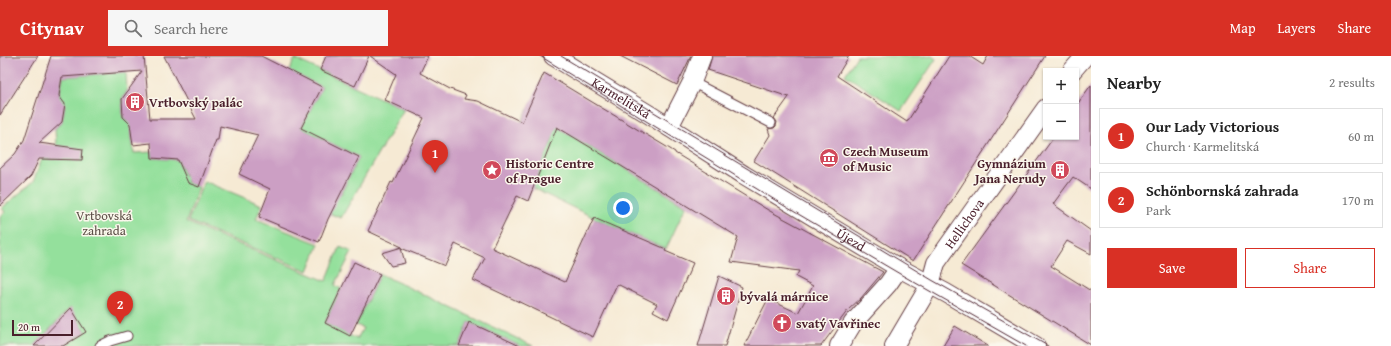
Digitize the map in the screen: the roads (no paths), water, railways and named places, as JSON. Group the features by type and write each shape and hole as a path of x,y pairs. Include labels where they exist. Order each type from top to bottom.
{"street":[{"name":"Karmelitská","path":"553,56 669,127"},
{"path":"669,127 692,82 702,56"},
{"path":"1075,68 1085,56"},
{"name":"Hellichova","path":"894,346 930,285 936,263 1043,112"},
{"name":"Újezd","path":"669,127 751,179 899,268 1036,346"},
{"path":"839,346 853,323 888,284 899,268"}],"lane":[{"path":"692,82 771,123"},
{"path":"100,346 110,341 127,336"}],"tram line":[{"path":"540,56 788,208 1026,346"},
{"path":"561,56 932,280 1048,346"}],"place":[{"name":"Vrtbovský palác","path":"135,102"},
{"name":"Czech Museum of Music","path":"829,158"},
{"name":"Historic Centre of Prague","path":"492,170"},
{"name":"Gymnázium Jana Nerudy","path":"1060,170"},
{"name":"Our Lady Victorious","path":"435,173"},
{"name":"bývalá márnice","path":"726,296"},
{"name":"svatý Vavřinec","path":"782,323"},
{"name":"Schönbornská zahrada","path":"120,324"}],"park label":[{"name":"Vrtbovská zahrada","path":"104,222"}]}
